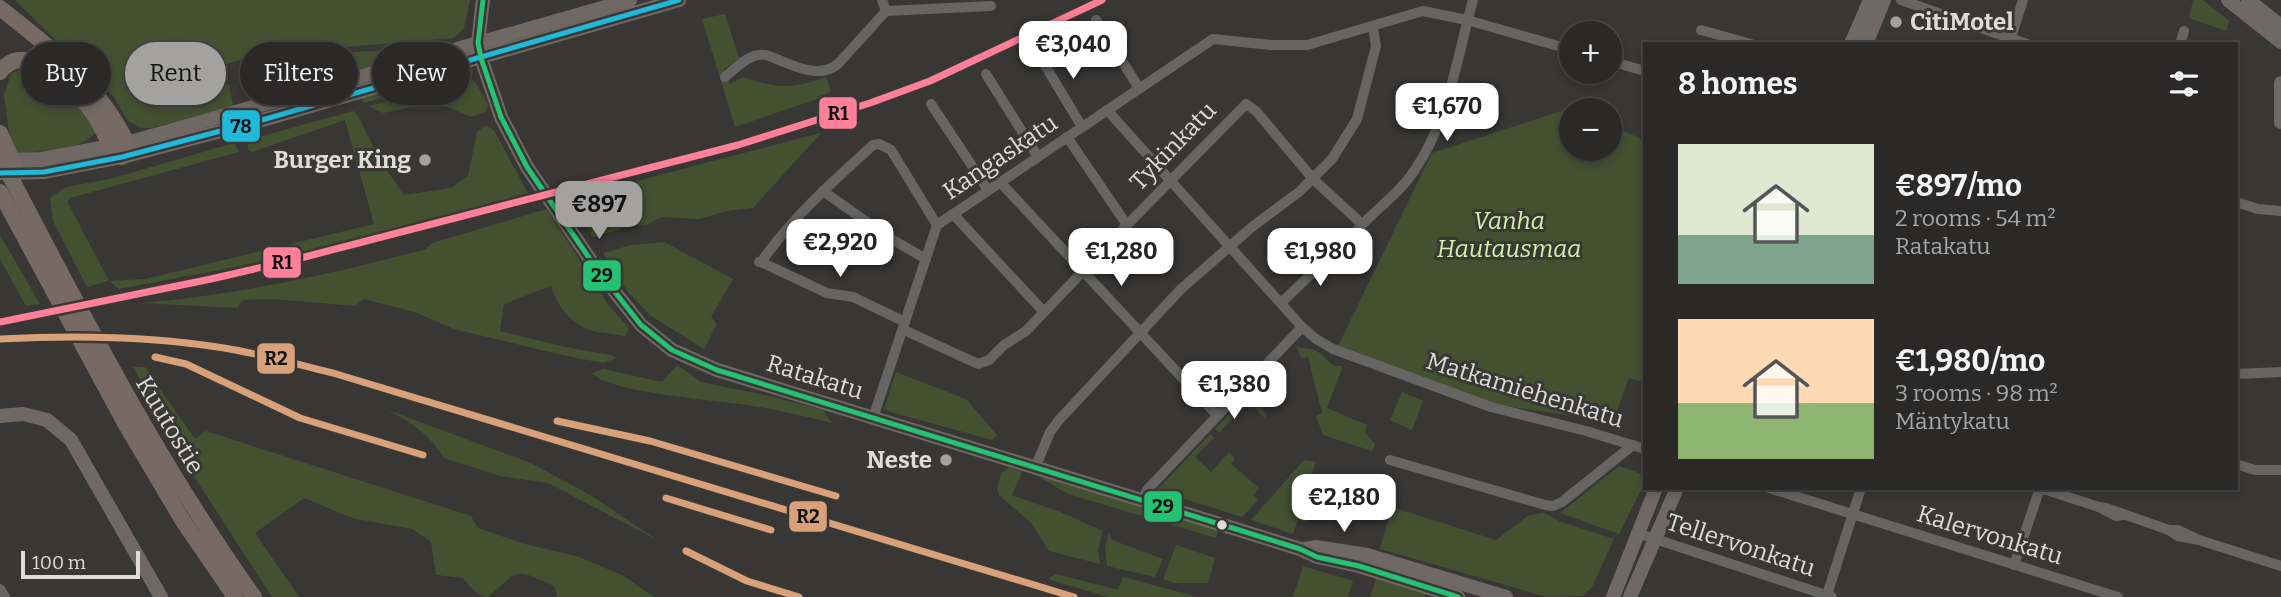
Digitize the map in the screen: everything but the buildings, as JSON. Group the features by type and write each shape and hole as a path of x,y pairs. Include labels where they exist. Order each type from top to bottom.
{"highway":[{"path":"0,8 45,44 93,91 112,115 120,149"},
{"path":"0,72 7,64 25,59 47,67 61,78 94,114 120,149"},
{"path":"0,133 115,378"},
{"name":"Kuutostie","path":"0,159 115,378 195,511 254,597"},
{"name":"Kuutostie","path":"2,196 126,425 183,521 235,597"}],"main road":[{"path":"480,50 483,0"},
{"path":"480,50 630,0"},
{"path":"0,173 120,149 480,50 679,0"},
{"path":"1852,42 1870,0"},
{"path":"1867,42 1884,0"},
{"path":"2228,0 2281,42"},
{"path":"2248,0 2281,26"},
{"name":"Ratakatu","path":"480,50 501,117 527,167 596,268 653,337 672,350 696,363 1300,549 1317,557 1359,566 1458,597"},
{"path":"2281,83 2281,122"},
{"path":"0,159 43,165"},
{"path":"0,416 23,414 47,420 71,440 161,597"},
{"path":"1613,597 1655,490"},
{"path":"1630,597 1676,490"},
{"name":"Ratakatu","path":"1300,549 1316,547 1367,555 1506,597"},
{"path":"1603,597 1625,563"}],"street":[{"path":"1467,20 1473,0"},
{"path":"1901,0 2009,41 2022,0"},
{"path":"725,77 748,58 757,55 766,55 818,73 830,70 838,64 884,6 991,6"},
{"name":"Kangaskatu","path":"873,418 937,225 1213,39 1307,46 1423,11 1467,20 1559,46"},
{"path":"1096,20 1139,88"},
{"name":"Tykinkatu","path":"905,326 978,364 984,364 1004,345 1026,331 1246,104 1256,111 1313,179 1360,226 1413,174 1433,137 1443,114 1467,20"},
{"path":"1035,468 1050,432 1059,420 1181,289 1313,179 1332,159 1357,119 1376,46 1373,27"},
{"path":"1701,30 1745,42"},
{"path":"2181,42 2185,31"},
{"path":"1037,52 1082,127"},
{"path":"1622,64 1643,70"},
{"path":"986,74 1038,157"},
{"path":"931,104 988,190"},
{"name":"Matkamiehenkatu","path":"1107,110 1302,327 1333,349 1491,407 1541,418 1643,448"},
{"path":"1067,137 1126,225"},
{"path":"905,326 853,297 827,293 760,262 785,230 873,145 879,144 891,150 937,225"},
{"path":"1000,182 1217,415"},
{"path":"823,191 888,237 926,259"},
{"path":"2238,203 2258,209 2281,211"},
{"path":"953,214 1044,312"},
{"path":"1281,303 1336,250"},
{"path":"1143,501 1147,490 1302,327"},
{"path":"2238,374 2281,372"},
{"path":"1390,460 1553,506 1562,502 1633,445"},
{"path":"2238,465 2255,470 2281,470"},
{"name":"Kalervonkatu","path":"1775,490 2118,597"},
{"path":"1829,596 1860,490"},
{"path":"2014,565 2039,490"},
{"path":"2046,490 2169,530 2178,530 2199,540 2281,566"},
{"name":"Tellervonkatu","path":"1637,533 1829,596"},
{"path":"0,589 5,597"}],"green space":[{"path":"15,0 470,0 464,28 454,38 372,42 372,45 358,46 358,42 240,42 240,60 226,64 226,42 125,42 125,105 226,105 226,85 229,84 233,106 151,128 141,128 128,121 111,94 111,42 58,42"},
{"path":"2193,0 2203,0 2229,21 2226,31 2189,18"},
{"path":"725,14 739,58 724,69 730,84 743,77 765,84 784,86 804,84 826,77 831,91 817,99 735,127 702,19"},
{"path":"372,51 372,66 358,70 358,52"},
{"path":"21,69 21,105 81,105 96,132 90,138 70,147 12,153 4,95 11,74"},
{"path":"470,80 474,80 488,105 486,112 471,117 443,105 470,105"},
{"path":"372,94 372,101 363,103 362,97"},
{"path":"373,105 422,105 383,113 369,106"},
{"path":"353,111 381,162 404,195 451,188 468,176 477,132 486,125 494,130 529,195 277,259 119,289 109,281 145,279 374,224 345,120 252,152 248,149 248,140"},
{"name":"Vanha Hautausmaa","path":"1559,112 1559,161 1622,161 1622,130 1643,140 1643,382 1629,378 1614,419 1609,421 1491,404 1338,346 1432,153"},
{"path":"821,133 753,208 727,211 699,219 662,217 646,225 629,226 593,238 572,202 655,176"},
{"path":"234,143 239,152 70,198 68,203 109,281 87,287 53,221 50,198 66,187 110,179"},
{"path":"547,209 607,303 629,328 625,337 581,326 562,309 551,286 504,304 500,331 616,358 604,363 454,329 417,313 364,299 355,306 274,299 242,300 237,308 140,303 248,289 355,267 426,249 432,243"},
{"path":"0,235 40,304 26,306 0,259"},
{"path":"664,242 733,279 711,317 717,324 704,349 651,316 628,292 603,253 631,245"},
{"path":"1297,347 1316,350 1334,366 1343,366 1327,408 1367,425 1365,432 1375,444 1372,451 1323,435 1316,416 1322,413 1308,357 1301,358"},
{"path":"677,365 701,382 823,410 832,423 757,407 641,391 619,386 592,373 604,369 662,382"},
{"path":"133,367 145,367 195,439 206,431 471,516 478,528 525,544 579,557 622,575 654,597 557,597 554,586 531,576 518,574 488,597 484,597 463,578 436,575 431,542 412,529 352,518 304,498 255,533 299,597 272,597 190,470"},
{"path":"896,372 966,399 997,435 992,440 884,410"},
{"path":"1267,374 1277,404 1263,408 1266,419 1248,402 1219,433 1215,429"},
{"path":"1402,392 1423,401 1412,430 1390,420"},
{"path":"385,409 531,463 590,495 659,541 548,483 500,476 444,458 418,429"},
{"path":"1210,434 1214,438 1195,457 1211,472 1229,452 1235,459 1231,464 1259,488 1253,495 1258,500 1242,517 1159,491"},
{"path":"1304,460 1316,462 1308,482 1317,486 1307,522 1298,520 1293,534 1251,520"},
{"path":"1619,466 1643,474 1643,486 1619,534 1560,513"},
{"path":"1010,467 1022,472 1012,495 1103,531 1098,549 1100,564 1049,551 1031,523 999,495 997,489 1001,473"},
{"path":"1050,477 1218,530 1216,538 1068,494 1041,478"},
{"path":"1392,507 1496,540 1529,515 1544,513 1559,521 1614,539 1592,587 1583,596 1547,597 1380,549"},
{"path":"1109,533 1112,540 1163,559 1155,577 1107,566 1105,546"},
{"path":"1176,545 1215,558 1208,583 1174,583 1163,579"},
{"path":"1303,566 1353,581 1348,597 1293,597"},
{"path":"1056,574 1118,590 1123,577 1198,597 1108,597 1048,579"},
{"path":"1377,577 1426,593 1425,597 1370,597"}],"transit line":[{"name":"29","path":"483,0 478,43 481,58 501,117 527,167 596,268 641,325 672,350 717,370 1300,549 1317,557 1359,566 1458,597"},
{"name":"78","path":"0,173 44,172 122,157 255,122 679,0"},
{"name":"R1","path":"0,322 297,259 738,145 930,81 1102,0"},
{"name":"R2","path":"0,339 140,339 224,348 279,359 1074,597"},
{"name":"R2","path":"155,357 186,364 300,418 423,455"},
{"name":"R2","path":"557,421 650,441 836,496"},
{"name":"R2","path":"666,498 771,530"},
{"name":"R2","path":"686,551 747,581 799,597"}],"place":[{"name":"CitiMotel","path":"1896,22"},
{"name":"Burger King","path":"425,160"},
{"name":"Neste","path":"946,460"}]}
